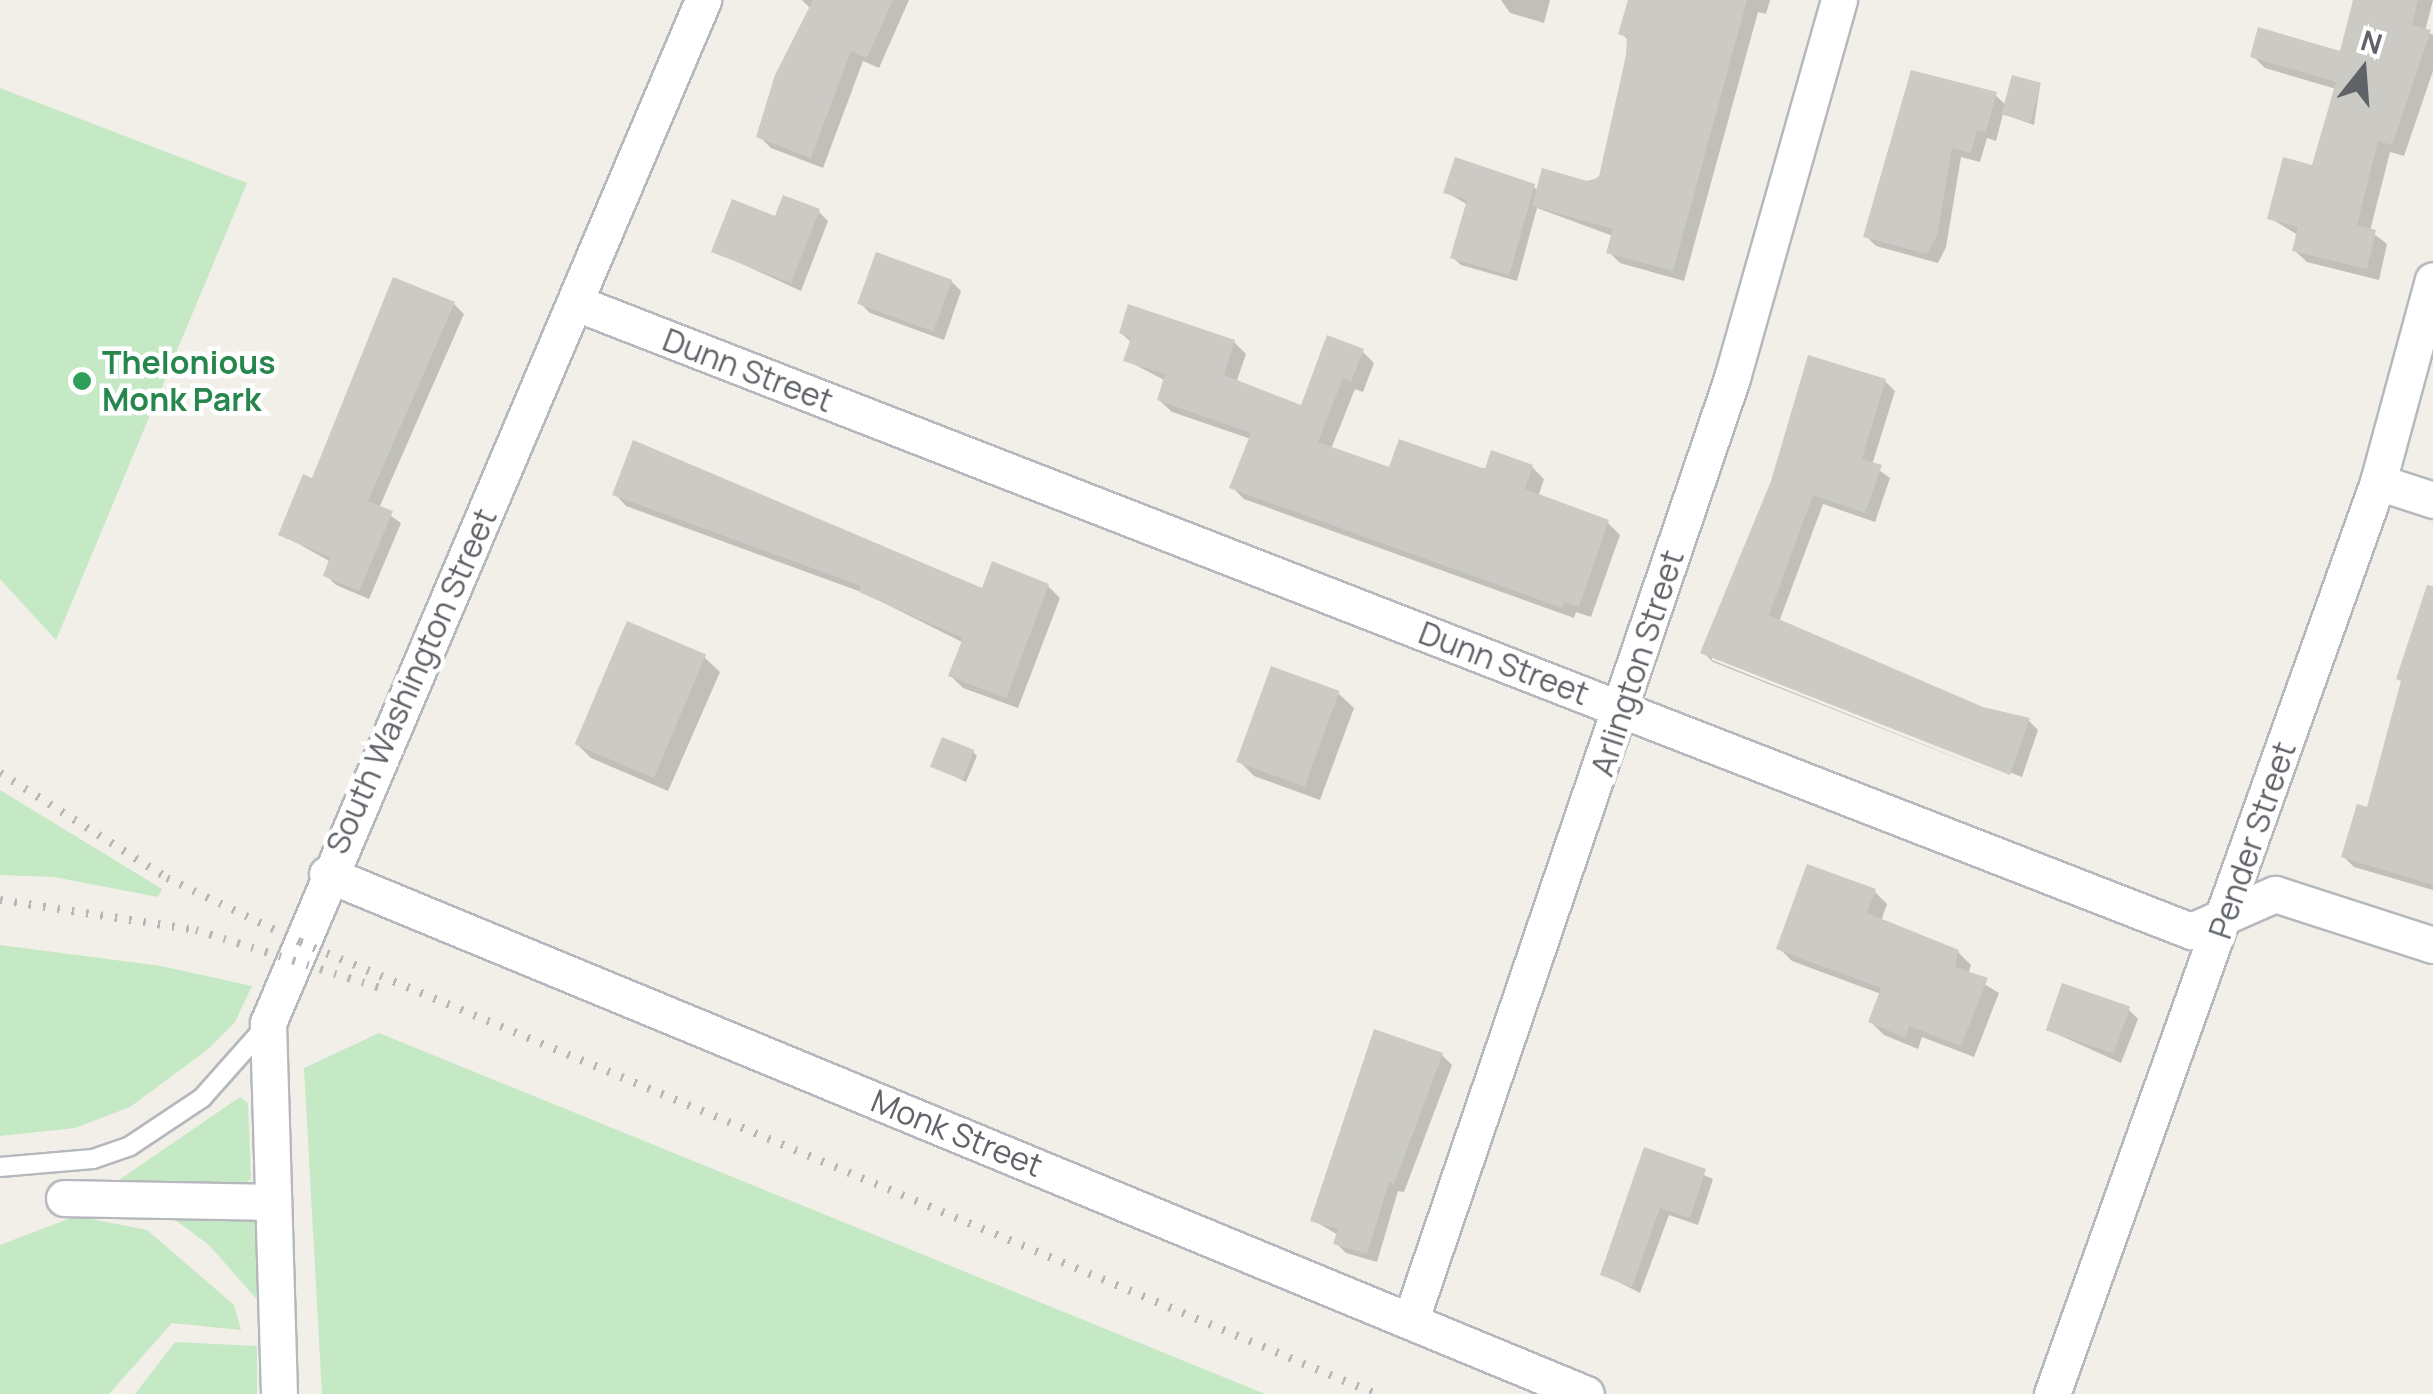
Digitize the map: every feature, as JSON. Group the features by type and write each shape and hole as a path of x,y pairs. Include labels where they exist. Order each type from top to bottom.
{"street":[{"name":"South Washington Street","path":"279,1394 268,1023 327,874 576,303 703,0"},
{"name":"Arlington Street","path":"1411,1319 1620,708 1782,216 1839,0"},
{"name":"Pender Street","path":"2052,1394 2378,482 2433,280"},
{"name":"Dunn Street","path":"576,303 2191,930 2275,894 2433,945"},
{"path":"2378,482 2433,500"},
{"name":"Monk Street","path":"327,874 1586,1394"},
{"path":"64,1198 273,1202"}],"lane":[{"path":"0,1167 76,1162 130,1146 202,1098 268,1023"}],"green space":[{"name":"Thelonious Monk Park","path":"0,88 247,183 56,640 0,579"},
{"path":"0,790 162,889 158,897 54,877 0,875"},
{"path":"0,945 161,966 252,986 235,1022 207,1050 130,1107 75,1128 0,1136"},
{"path":"379,1033 1265,1394 322,1394 304,1068"},
{"path":"240,1097 248,1103 251,1180 225,1190 113,1184"},
{"path":"76,1216 147,1230 234,1305 241,1330 172,1323 109,1394 0,1394 0,1245"},
{"path":"170,1216 257,1218 259,1302 209,1245"},
{"path":"175,1342 257,1346 257,1394 135,1394"}],"building":[{"path":"813,0 893,0 867,58 851,51 811,158 756,137 775,75"},
{"path":"1628,0 1747,0 1673,271 1606,253 1613,229 1532,206 1542,168 1591,182 1599,176 1626,56 1627,37 1618,34"},
{"path":"2353,0 2418,0 2412,25 2431,30 2392,145 2378,141 2357,225 2376,230 2367,269 2292,251 2298,227 2267,219 2283,157 2312,165 2336,82 2250,57 2258,27 2340,51"},
{"path":"1911,70 1997,92 1986,132 1977,130 1971,153 1952,148 1937,236 1927,254 1863,237"},
{"path":"2012,75 2041,83 2030,122 2001,115"},
{"path":"1455,157 1535,184 1509,275 1450,258 1467,200 1443,193"},
{"path":"783,195 820,209 791,283 711,252 732,199 775,216"},
{"path":"876,252 952,280 933,331 857,304"},
{"path":"393,277 455,302 368,501 393,511 359,591 323,576 330,557 278,535 303,474 312,478"},
{"path":"1128,304 1235,340 1224,375 1301,405 1327,335 1364,349 1351,382 1343,378 1318,442 1389,467 1399,439 1485,469 1491,450 1533,465 1525,489 1609,520 1579,607 1564,602 1562,608 1229,488 1251,433 1157,400 1165,374 1123,361 1131,338 1119,333"},
{"path":"1808,355 1886,379 1862,459 1882,465 1865,513 1813,495 1769,615 1983,707 2030,718 2010,775 1700,653 1771,481"},
{"path":"633,440 982,588 992,561 1049,584 1006,698 948,676 963,638 859,592 861,586 612,495"},
{"path":"2427,585 2433,586 2433,885 2341,857 2357,804 2367,807 2401,681 2396,679"},
{"path":"627,621 706,655 654,778 575,744"},
{"path":"1271,666 1340,691 1305,787 1236,762"},
{"path":"942,737 974,750 962,780 930,767"},
{"path":"1807,864 1876,889 1867,913 1959,950 1955,967 1988,978 1961,1046 1909,1026 1906,1038 1868,1022 1881,988 1776,949"},
{"path":"2062,983 2130,1006 2114,1054 2046,1030"},
{"path":"1374,1029 1443,1053 1394,1184 1389,1182 1367,1254 1333,1244 1338,1229 1310,1221"},
{"path":"1644,1147 1706,1169 1690,1218 1660,1208 1632,1287 1600,1275"}],"railway":[{"path":"0,773 167,878 300,942 1376,1394"},
{"path":"0,900 196,930 380,988"}],"place":[{"name":"Thelonious Monk Park","path":"82,381"}]}
